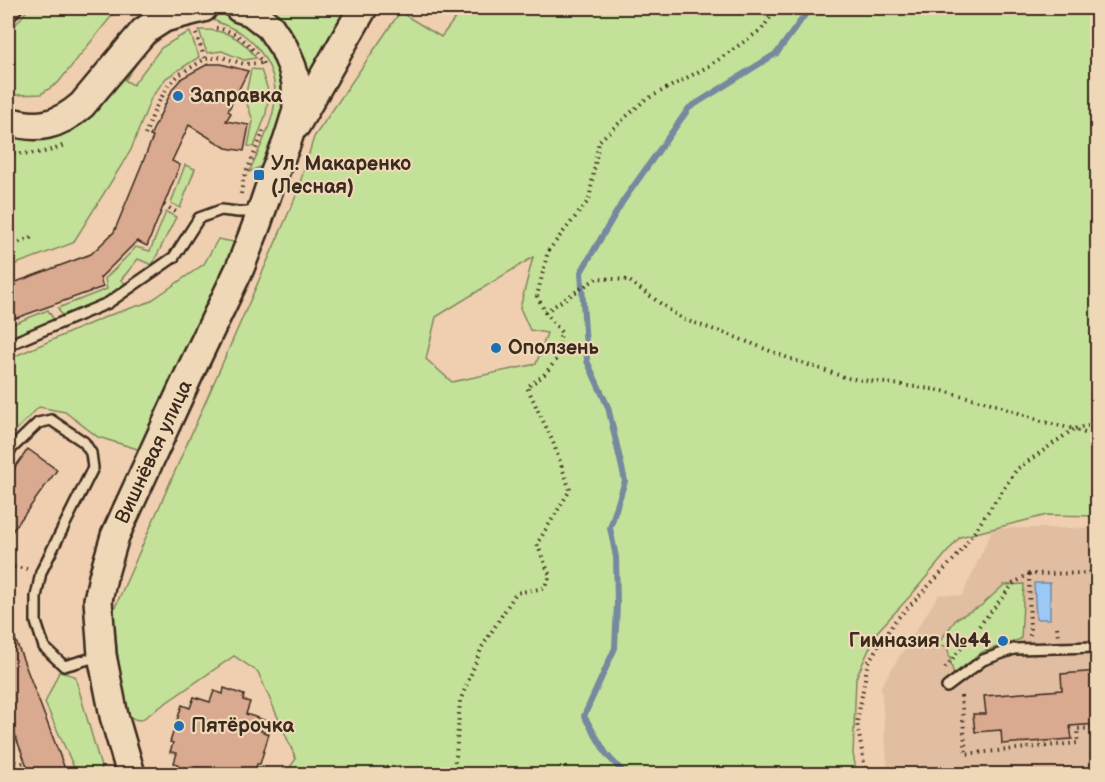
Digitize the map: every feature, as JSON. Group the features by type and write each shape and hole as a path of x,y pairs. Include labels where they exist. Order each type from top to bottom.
{"street":[{"path":"238,8 251,12 270,27 284,48 292,67 296,83 297,110 276,135"},
{"path":"276,135 363,8"},
{"path":"8,121 39,126 57,122 82,105 144,31 164,18 204,21"},
{"name":"Вишнёвая улица","path":"131,774 114,716 102,655 98,600 103,577 115,536 240,268 250,212 273,177 276,135"}],"lane":[{"path":"8,20 17,8"},
{"path":"8,345 108,303 174,257 199,218 221,210 250,212"},
{"path":"8,452 38,423 51,420 84,442 91,453 93,468 41,572 36,597 36,622 44,646 64,666 102,655"},
{"path":"947,687 984,660 1014,649 1098,647"}],"path":[{"path":"452,774 456,756 460,701 464,690 482,647 516,593 544,588 550,576 537,544 570,490 553,442 527,387 543,376 557,359 561,332 545,312 537,296 548,251 589,200 599,141 645,100 711,65 762,29 777,8"},
{"path":"145,135 155,109 169,84 180,74 206,59 222,57 244,64 263,64 254,48 242,38 204,21 206,59"},
{"path":"250,212 243,180 276,135"},
{"path":"8,152 33,153 57,149 73,141"},
{"path":"164,205 178,213"},
{"path":"8,247 35,236"},
{"path":"545,312 597,278 628,280 682,319 847,378 939,390 991,403 1098,438"},
{"path":"866,774 857,723 868,662 895,621 960,553 1017,469 1074,429 1098,424"},
{"path":"8,566 41,572"},
{"path":"945,669 1014,583 1029,574 1098,573"},
{"path":"1029,574 1030,649"},
{"path":"961,696 966,754 1078,743 1077,729 1098,728"},
{"path":"8,744 16,765 25,762"}],"shaded area":[{"name":"Гимназия №44","path":"993,528 1097,528 1097,774 888,774 881,686 939,594 962,596"}],"green space":[{"path":"29,8 118,8 58,83 41,94 16,95 8,93 8,34"},
{"path":"222,8 252,22 273,43 289,104 267,164 249,172 272,116 275,88 272,73 265,59 259,49 247,38 236,30 211,19 198,24 195,12"},
{"path":"271,8 355,8 304,92 304,66 296,40"},
{"path":"463,8 1097,8 1097,516 1047,515 960,537 877,632 856,678 853,754 857,774 285,774 296,759 258,672 234,656 141,720 134,719 127,713 123,703 113,612 296,196 314,137 400,12 441,37","holes":["533,257 520,308 530,330 547,333 536,364 452,382 426,359 436,317"]},
{"path":"188,24 164,35 145,52 125,80 133,85 161,48 190,32 199,57 166,78 151,98 131,150 73,243 8,267 8,131 34,134 148,35"},
{"path":"199,30 216,31 232,36 245,45 256,58 244,60 222,51 207,53"},
{"path":"251,69 261,70 269,93 266,114 254,147 248,146 253,121 245,98"},
{"path":"185,165 195,169 180,208 171,203"},
{"path":"166,212 176,217 152,265 138,259 121,280 126,284 103,300 63,318 58,308 107,289 105,279 136,247 150,251"},
{"path":"218,239 239,243 141,450 98,437 65,412 39,407 8,438 8,359 110,315 149,302 204,264"},
{"path":"48,310 54,320 8,340 8,326"},
{"path":"1024,584 1021,639 982,652 954,676 947,646 937,645 957,618 981,606 1004,585"},
{"path":"59,672 75,676 103,774 77,774 45,703"}],"water":[{"path":"1034,583 1050,583 1050,619 1036,619"}],"building":[{"path":"208,64 221,64 248,71 228,111 231,113 226,121 249,125 244,151 226,148 189,125 172,161 180,165 147,246 137,241 100,278 103,287 8,321 8,285 91,254 114,232 153,137 150,136 173,88 182,78"},
{"path":"28,449 57,470 8,537 8,477"},
{"path":"8,623 67,774 30,774 8,717"},
{"path":"1098,671 1098,724 1070,726 1072,739 1002,744 1001,730 975,732 973,714 986,714 984,696 1062,690 1061,674"},
{"path":"224,688 244,695 243,700 250,702 246,714 264,720 261,731 269,734 260,764 257,764 254,774 175,774 178,764 174,763 177,753 170,752 173,743 170,742 182,705 190,708 194,697 210,702 214,691 223,694"}],"waterway":[{"path":"625,774 607,755 584,716 615,648 616,557 610,528 625,481 608,407 587,361 581,272 623,201 689,108 777,53 810,8"}],"place":[{"name":"Заправка","path":"178,96"},
{"name":"Ул. Макаренко (Лесная)","path":"259,175"},
{"name":"Оползень","path":"496,348"},
{"name":"Гимназия №44","path":"1003,641"},
{"name":"Пятёрочка","path":"179,726"}]}
